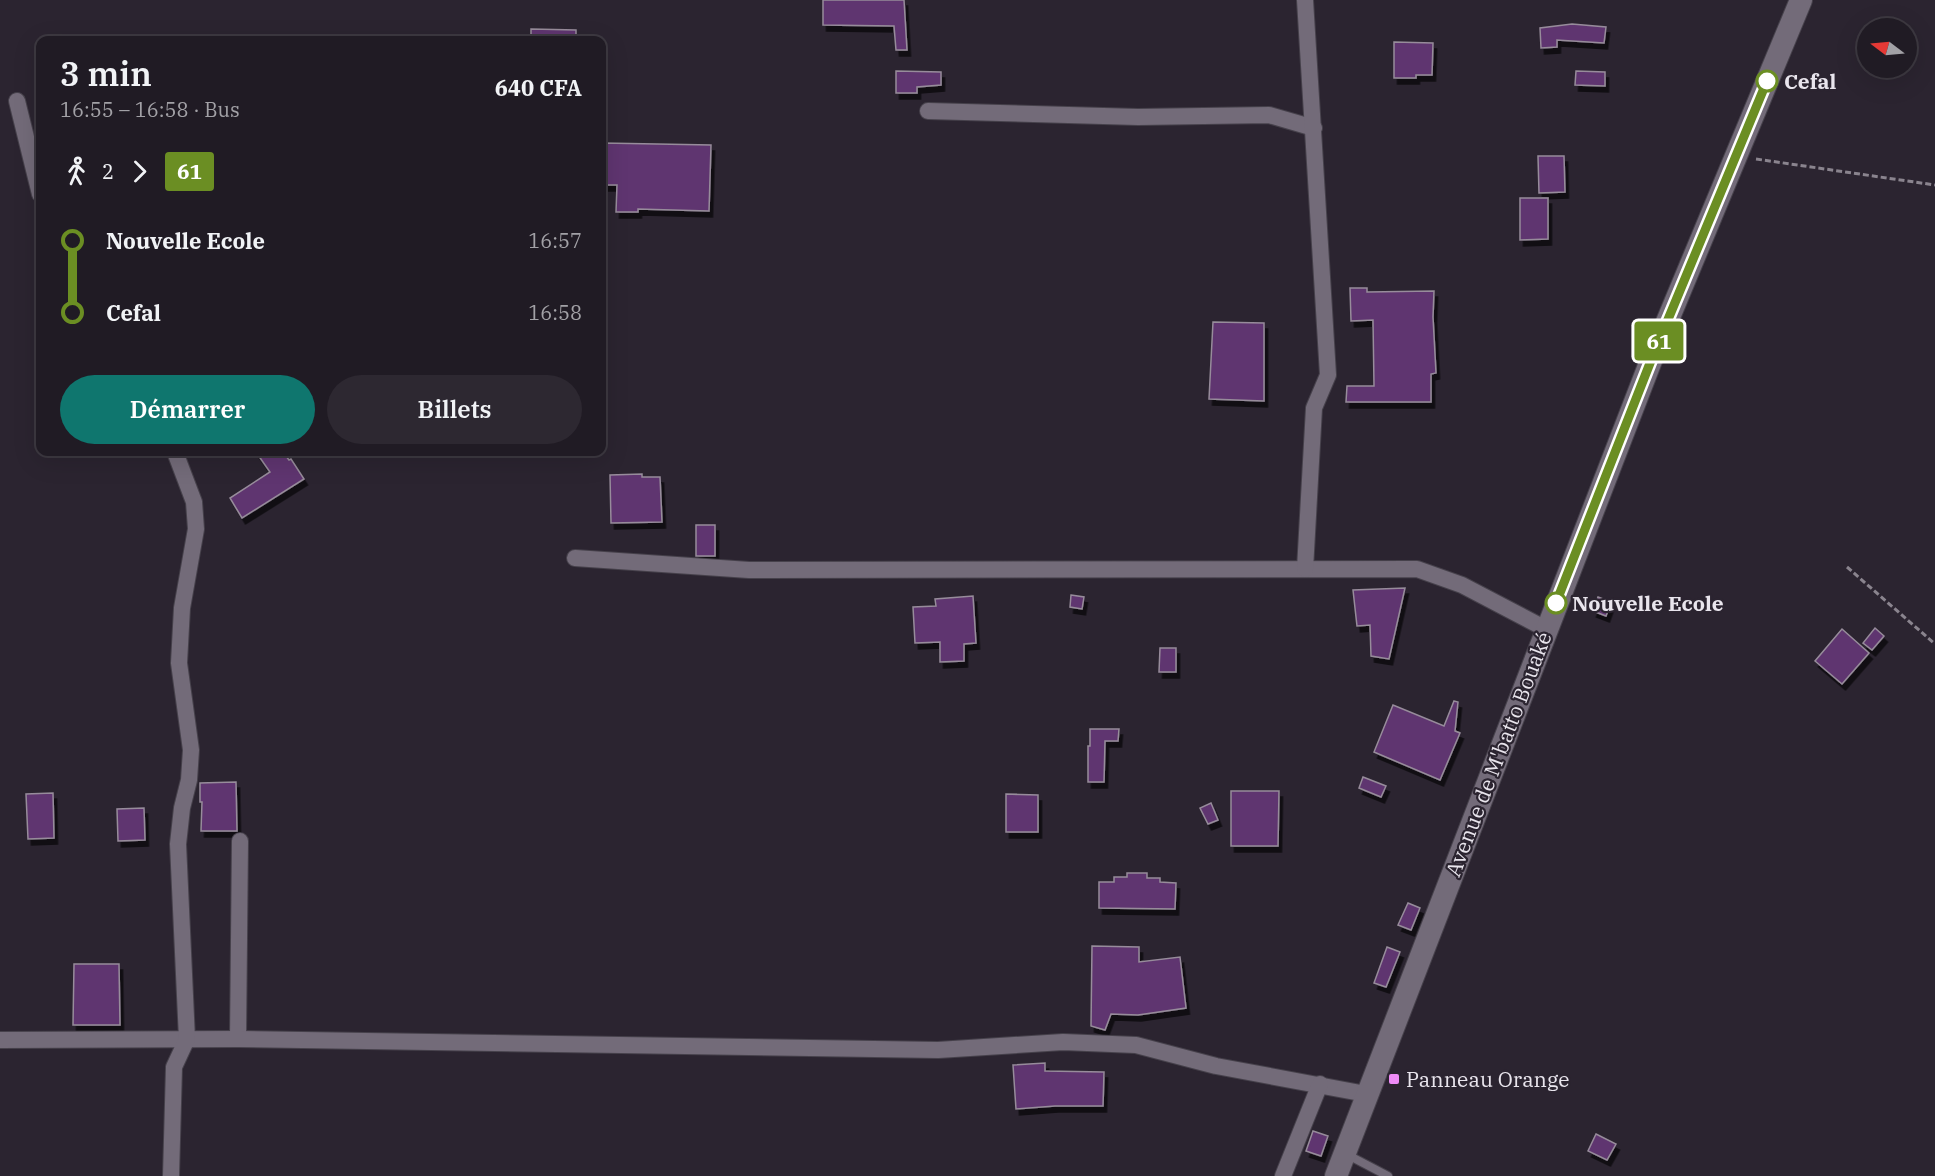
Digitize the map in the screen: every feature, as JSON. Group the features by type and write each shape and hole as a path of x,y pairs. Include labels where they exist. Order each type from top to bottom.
{"street":[{"path":"1305,0 1328,375 1314,408 1305,569"},
{"name":"Avenue de M'batto Bouaké","path":"1336,1176 1652,358 1801,0"},
{"path":"17,101 36,178"},
{"path":"928,111 1138,117 1269,116 1314,128"},
{"path":"171,1176 174,1067 187,1039 178,844 189,780 191,750 179,663 182,608 196,529 194,502 177,456"},
{"path":"575,558 749,570 1417,569 1462,585 1546,629"},
{"path":"238,1039 240,842"},
{"path":"0,1040 238,1039 939,1050 1064,1042 1115,1044 1136,1045 1216,1066 1366,1094"},
{"path":"1283,1176 1320,1084"}],"lane":[{"path":"1345,1153 1388,1176"}],"path":[{"path":"1736,156 1935,185"},
{"path":"1847,567 1935,644"}],"building":[{"path":"823,0 904,0 907,50 896,50 894,26 823,25"},
{"path":"1572,24 1606,27 1604,43 1557,40 1557,47 1541,48 1540,28"},
{"path":"531,29 576,30 576,36 531,36"},
{"path":"1394,42 1433,43 1432,75 1394,78"},
{"path":"896,71 941,72 941,85 917,87 917,93 896,93"},
{"path":"1576,71 1605,72 1605,86 1575,85"},
{"path":"606,143 711,145 709,211 638,209 638,212 616,212 617,185 606,185"},
{"path":"1538,156 1564,156 1565,192 1539,193"},
{"path":"1520,198 1548,198 1548,239 1520,240"},
{"path":"1350,288 1367,288 1367,292 1434,291 1436,373 1431,374 1431,402 1346,402 1347,386 1374,386 1373,320 1351,321"},
{"path":"1213,322 1264,323 1264,401 1209,399"},
{"path":"259,456 286,456 289,460 291,459 304,479 242,518 230,498 270,472"},
{"path":"642,474 642,477 660,477 662,522 611,523 610,475"},
{"path":"696,525 715,525 715,556 696,556"},
{"path":"1405,588 1389,659 1371,656 1370,625 1357,626 1353,590"},
{"path":"1071,595 1084,597 1082,609 1070,607"},
{"path":"973,596 976,643 964,644 964,661 940,662 940,642 915,643 913,607 936,606 935,599"},
{"path":"1598,597 1611,602 1606,616 1593,611"},
{"path":"1875,628 1884,636 1872,650 1863,643"},
{"path":"1842,629 1869,653 1842,684 1815,661"},
{"path":"1160,648 1176,648 1176,672 1159,672"},
{"path":"1454,701 1458,702 1455,731 1460,733 1440,780 1374,752 1393,705 1444,726"},
{"path":"1090,729 1119,729 1118,741 1105,741 1104,782 1088,782"},
{"path":"1363,777 1386,786 1381,797 1359,788"},
{"path":"236,782 237,831 201,831 200,783"},
{"path":"1231,791 1279,791 1278,846 1231,846"},
{"path":"53,793 54,838 28,839 26,794"},
{"path":"1006,794 1038,795 1038,832 1006,832"},
{"path":"1211,803 1218,820 1208,824 1200,808"},
{"path":"144,808 145,840 118,841 117,809"},
{"path":"1127,873 1147,873 1147,878 1160,878 1160,882 1176,883 1175,909 1099,908 1099,882 1114,882 1114,877 1127,877"},
{"path":"1408,903 1420,908 1411,930 1398,925"},
{"path":"1092,946 1139,947 1139,962 1180,957 1186,1008 1138,1015 1111,1014 1105,1030 1091,1026"},
{"path":"1387,947 1400,952 1386,987 1374,983"},
{"path":"74,964 119,964 120,1025 73,1025"},
{"path":"1045,1063 1045,1071 1104,1072 1103,1106 1016,1109 1013,1065"},
{"path":"1313,1131 1328,1136 1321,1156 1306,1151"},
{"path":"1596,1134 1616,1144 1607,1160 1588,1151"}],"bus line":[{"name":"61","path":"1556,603 1652,358 1767,81"}],"place":[{"name":"Cefal","path":"1767,81"},
{"name":"Nouvelle Ecole","path":"1556,603"},
{"name":"Panneau Orange","path":"1394,1079"}]}
